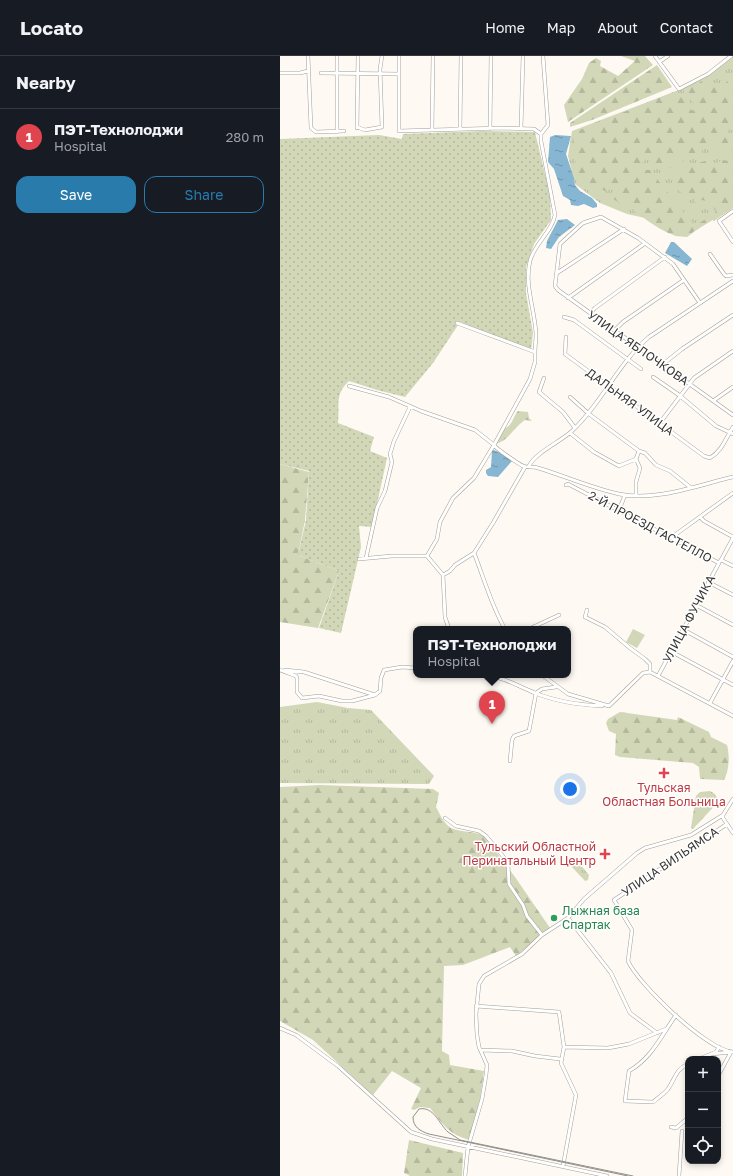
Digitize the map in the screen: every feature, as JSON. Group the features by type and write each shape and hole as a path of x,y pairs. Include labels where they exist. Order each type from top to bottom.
{"street":[{"path":"308,56 309,112 313,131 344,131"},
{"path":"337,56 337,132"},
{"path":"358,56 357,128 365,130 382,127 380,63 382,56"},
{"path":"399,56 399,131 432,129 537,130 541,134 543,153 555,215 551,226 538,244 530,261 528,285 536,334 535,362 530,379 495,447 474,478 454,498 440,522 437,539 427,556"},
{"path":"432,129 433,56"},
{"path":"460,129 461,56"},
{"path":"490,129 492,56"},
{"path":"521,129 523,56"},
{"path":"541,134 548,125 543,56"},
{"path":"655,56 679,88 708,74 731,56"},
{"path":"659,62 668,56"},
{"path":"280,72 300,73 308,71"},
{"path":"321,72 399,74"},
{"path":"733,211 719,221 733,242"},
{"path":"557,273 560,244 583,223 601,217 624,229 665,257 673,264 700,303"},
{"path":"557,273 624,229"},
{"path":"568,298 644,244"},
{"path":"710,254 726,276 733,275"},
{"path":"590,313 594,308 665,257"},
{"name":"УЛИЦА ЯБЛОЧКОВА","path":"557,273 555,286 557,290 733,415"},
{"path":"614,331 623,322 684,280"},
{"path":"529,466 535,458 570,433 589,414 637,348 733,280"},
{"path":"662,365 733,315"},
{"name":"УЛИЦА ЯБЛОЧКОВА","path":"564,317 574,320 641,369"},
{"path":"457,323 535,352"},
{"name":"ДАЛЬНЯЯ УЛИЦА","path":"566,337 565,354 704,456 710,458 724,444 731,433"},
{"path":"659,424 679,395 694,378 733,351"},
{"name":"УЛИЦА ЯБЛОЧКОВА","path":"653,377 679,395 716,426 731,433"},
{"path":"544,378 539,392 563,412 575,428"},
{"path":"349,386 389,397 410,407 475,430 495,447 511,456 524,467"},
{"path":"713,401 733,387"},
{"path":"570,397 589,414 639,451 645,453 656,465 670,471 690,487"},
{"path":"366,558 378,508 385,491 392,462 390,454 394,441 410,407"},
{"path":"731,433 733,427"},
{"path":"570,433 594,452 619,466 636,459"},
{"path":"636,495 636,482 640,468 636,459 639,451"},
{"path":"524,467 529,466 625,495 665,495 690,487 733,477"},
{"path":"443,576 455,565 474,553 494,523 524,467"},
{"name":"2-Й ПРОЕЗД ГАСТЕЛЛО","path":"566,485 568,484 720,561 733,566"},
{"path":"672,537 733,493"},
{"path":"619,510 625,495"},
{"path":"700,517 704,521 733,538"},
{"name":"УЛИЦА ФУЧИКА","path":"658,676 733,538"},
{"path":"474,553 485,582 487,592 504,626"},
{"path":"359,559 427,556 437,565 443,576 445,617 448,626"},
{"path":"708,582 733,595"},
{"path":"696,606 733,625"},
{"path":"587,610 585,617 605,627 645,659 650,664 650,672"},
{"path":"535,626 558,615"},
{"path":"684,630 733,657"},
{"path":"672,652 733,685"},
{"path":"710,703 733,661"},
{"path":"280,669 296,676 297,692 302,698 319,696 342,701 352,701 375,695 380,691 381,678 384,670 402,666 413,668"},
{"path":"280,669 304,672 375,695"},
{"path":"500,678 536,693 557,699 606,706 612,704 643,673 650,672 733,716"},
{"path":"546,678 572,696 606,706"},
{"path":"510,761 512,740 514,736 529,731 536,693 542,689 558,687"},
{"name":"УЛИЦА ВИЛЬЯМСА","path":"723,815 733,799"},
{"path":"465,1176 468,1147 479,1113 487,1065 480,1050 477,1035 476,1006 479,984 484,976 522,954 542,935 568,918 584,899 637,853 645,848 691,835 723,815 726,824 733,832"},
{"path":"444,818 456,826 479,831 486,836 502,855 508,863 509,884 523,905 527,916 542,935"},
{"name":"УЛИЦА ВИЛЬЯМСА","path":"676,1015 647,988 631,967 628,954 632,930 614,900 726,824"},
{"path":"568,918 611,973 630,1013 657,1033"},
{"path":"476,1006 559,1012 564,1047 560,1059 576,1095 563,1166"},
{"path":"685,1065 682,1066 674,1075 668,1090 653,1102 625,1101 629,1071 637,1067 652,1053 676,1015 698,1033 720,1047 732,1052"},
{"path":"280,1028 296,1035 338,1066 411,1132 432,1139 607,1176"},
{"path":"564,1047 608,1048 629,1044 666,1029"},
{"path":"706,1056 716,1052 720,1047"},
{"path":"480,1050 512,1051 539,1057 560,1059"},
{"path":"711,1054 732,1052"},
{"path":"721,1071 732,1052"},
{"path":"671,1127 676,1128 685,1120"},
{"path":"679,1176 682,1131"}],"green space":[{"path":"621,56 645,56 653,65 568,122 564,105 582,79 589,63 596,58 601,61 600,66 618,76 635,61"},
{"path":"733,56 733,208 714,221 712,219 687,237 675,236 654,220 627,214 600,203 575,184 568,156 572,131 679,90"},
{"path":"657,65 672,87 592,120 570,127 570,123"},
{"path":"733,77 733,122 727,133 733,140 730,150 733,151 733,157 723,155 722,145 714,144 709,145 702,150 703,156 683,162 682,156 677,155 674,159 676,165 672,168 666,168 647,158 642,163 646,170 650,170 693,224 695,230 688,235 673,235 664,231 634,211 632,207 623,205 610,197 619,192 615,186 610,186 611,189 605,191 587,181 578,172 576,167 573,140 577,136 577,131 676,91 684,99 686,104 690,104 691,110 697,111 695,108 696,104 692,102 682,89 702,81 703,85 708,89 724,84"},
{"path":"483,131 535,132 550,195 551,220 534,244 526,267 526,293 533,333 531,351 460,322 433,363 405,397 349,381 344,386 339,396 338,423 374,437 370,451 387,458 372,527 359,526 361,547 341,633 319,628 339,571 298,555 306,520 309,471 280,464 280,139 379,135 402,139 403,134"},
{"path":"723,160 733,162 733,208 696,230 695,226 716,212 710,202 702,200 694,203 697,194 684,195 674,187 675,170 705,161 711,165"},
{"path":"518,411 528,412 529,418 532,421 525,420 504,440 496,444 503,429 510,424"},
{"path":"280,464 309,472 305,520 298,555 339,571 318,628 280,622"},
{"path":"633,629 645,635 637,648 626,642"},
{"path":"317,702 348,708 371,710 434,776 429,784 280,783 280,707"},
{"path":"620,712 677,720 678,717 709,732 711,737 727,745 728,763 724,780 700,779 699,767 693,763 620,757 615,755 616,734 609,731 606,723 608,719"},
{"path":"320,785 433,789 439,793 436,807 446,824 455,830 477,833 485,837 550,928 516,956 510,947 463,965 444,966 442,1051 449,1055 450,1065 484,1071 480,1099 470,1140 457,1135 447,1128 430,1108 420,1107 414,1110 411,1109 421,1088 392,1071 373,1095 313,1040 280,1021 280,787"},
{"path":"710,791 715,794 719,801 693,829 691,828 696,796 700,792"},
{"path":"575,860 589,875 588,880 585,881 571,866 571,862"},
{"path":"409,1140 463,1153 462,1176 410,1176 404,1173"}],"water":[{"path":"555,135 571,136 566,154 575,185 580,191 592,198 597,204 597,207 593,208 584,204 578,206 571,205 570,200 563,196 554,169 548,162 550,137"},
{"path":"567,219 575,225 559,237 551,249 546,248 547,241 558,220"},
{"path":"671,242 674,242 692,259 687,266 665,253"},
{"path":"494,450 509,457 512,461 498,477 488,476 486,473 486,470 491,467 492,451"}],"tram line":[{"path":"628,1176 429,1134 416,1126 413,1117 419,1109 429,1110 436,1116 448,1132 460,1140 633,1176"}],"place":[{"name":"ПЭТ-Технолоджи","path":"492,724"},
{"name":"Тульская Областная Больница","path":"664,773"},
{"name":"Тульский Областной Перинатальный Центр","path":"605,854"},
{"name":"Лыжная база Спартак","path":"554,918"}]}
